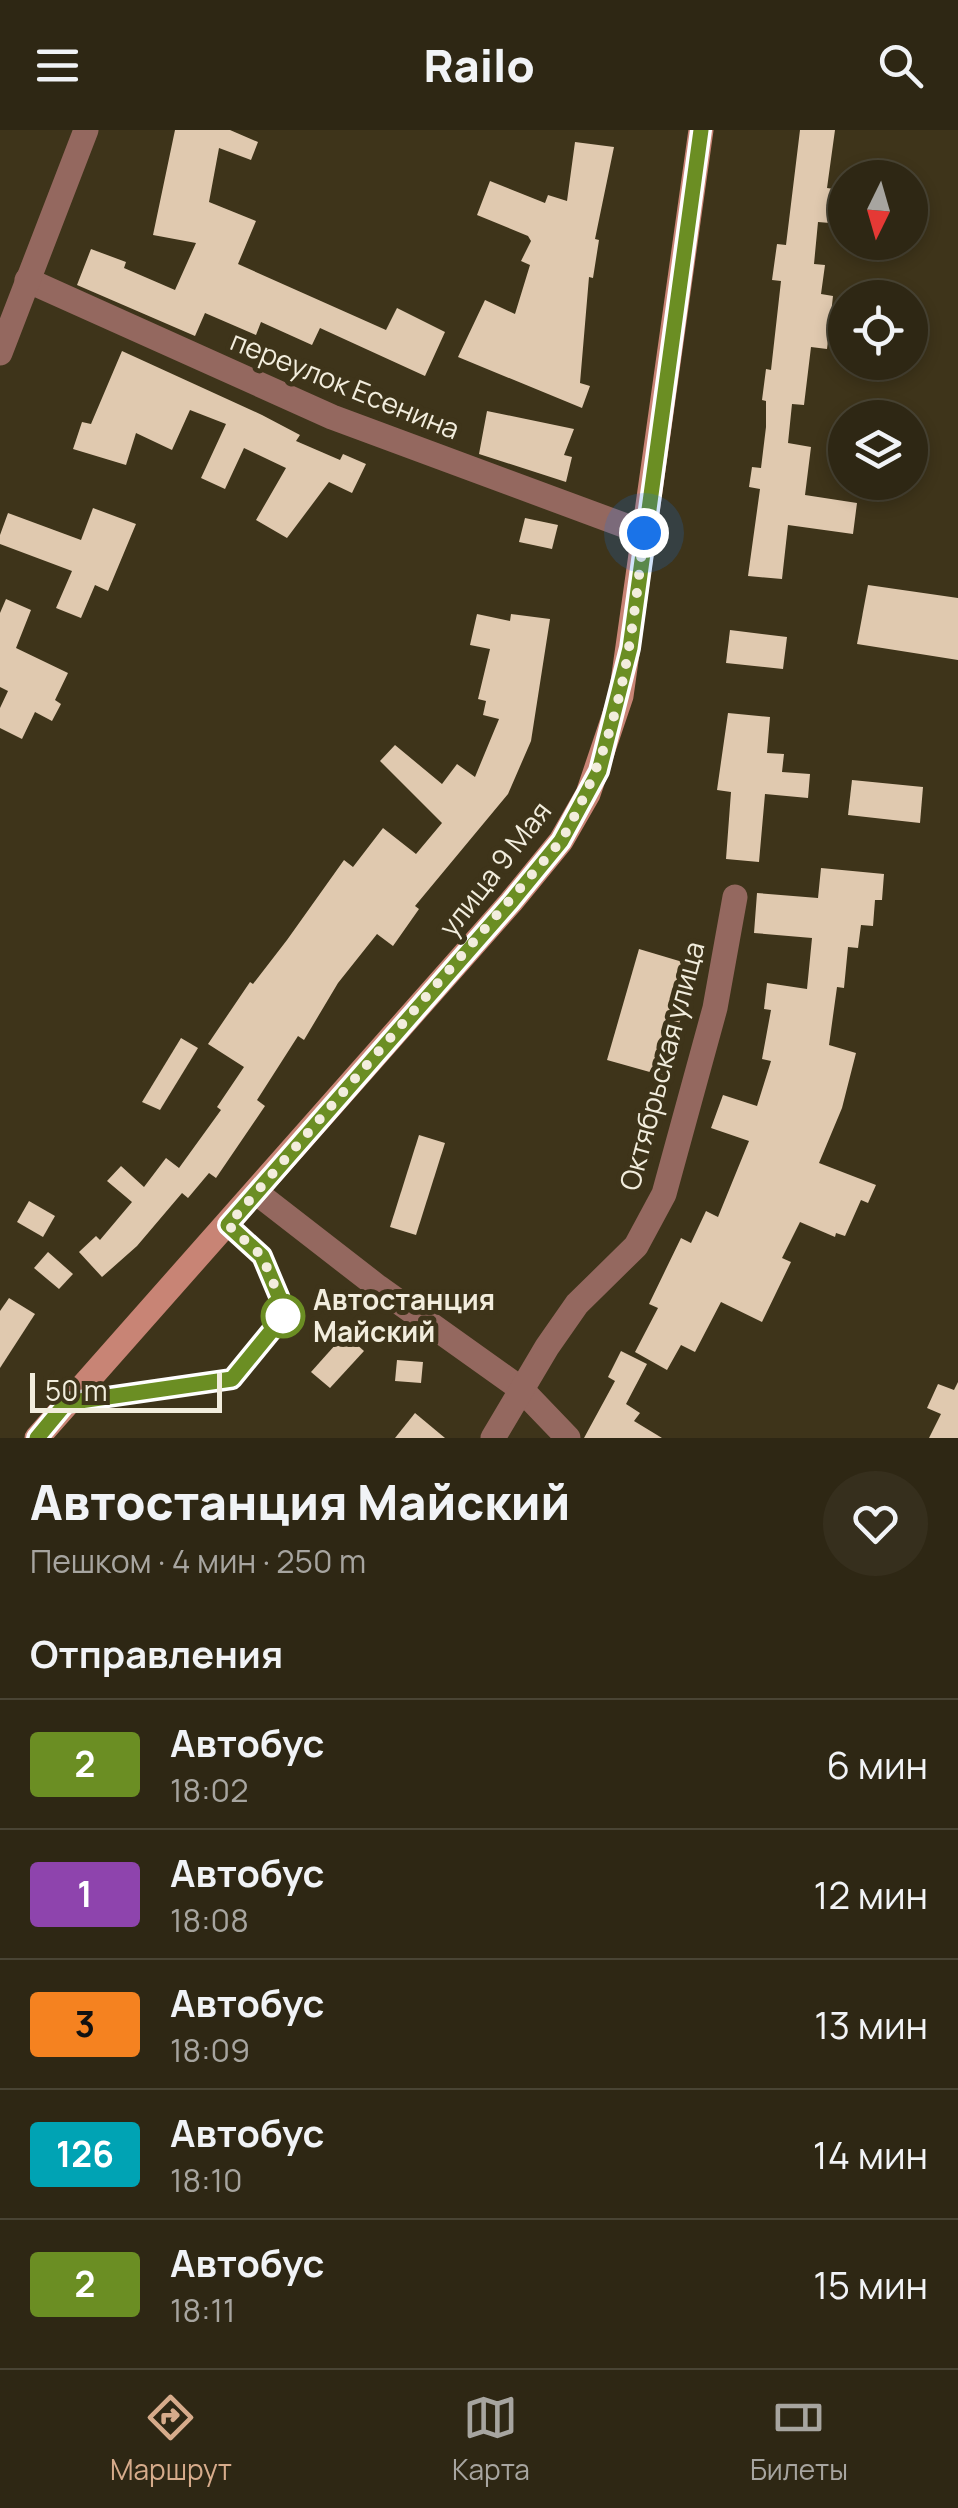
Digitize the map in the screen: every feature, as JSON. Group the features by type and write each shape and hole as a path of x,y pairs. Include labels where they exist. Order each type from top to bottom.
{"street":[{"path":"0,353 86,130"},
{"name":"улица 9 Мая","path":"37,1438 257,1193 561,841 588,794 609,740 630,648 701,130"},
{"name":"переулок Есенина","path":"27,280 332,416 644,533"},
{"name":"Октябрьская улица","path":"493,1438 520,1388 578,1304 636,1246 664,1194 715,1008 735,897"},
{"path":"257,1193 378,1288 520,1388 568,1438"}],"lane":[{"path":"66,1403 232,1379 286,1313 262,1256 228,1225"}],"building":[{"path":"175,130 230,130 258,142 251,160 219,148 209,202 256,221 238,264 386,330 397,308 445,332 425,376 320,328 312,345 261,322 256,335 205,313 195,336 77,285 91,249 126,262 124,268 175,290 196,243 153,235"},
{"path":"800,130 835,130 828,160 828,223 818,222 814,264 825,265 821,294 828,295 827,349 811,347 804,405 792,404 788,443 811,447 805,495 857,503 853,534 788,525 782,579 748,576 760,489 749,487 752,467 761,468 766,427 766,401 762,400 766,369 771,370 781,281 772,280 777,244 786,245"},
{"path":"575,142 614,147 595,239 599,240 593,278 589,277 580,383 590,386 582,408 458,357 485,300 515,314 530,265 521,261 531,241 528,236 477,215 490,181 545,203 548,195 567,201"},
{"path":"122,351 262,415 300,435 296,441 340,460 343,454 366,464 352,493 329,482 287,538 256,520 286,468 244,448 225,489 201,478 226,424 190,410 172,450 136,433 126,465 73,449 82,422 91,424"},
{"path":"487,411 574,429 564,455 572,457 566,482 479,454"},
{"path":"93,508 136,524 108,591 95,585 81,618 56,608 72,571 0,544 0,535 8,513 81,540"},
{"path":"525,518 558,525 552,549 519,542"},
{"path":"868,585 958,598 958,660 857,644"},
{"path":"6,599 31,610 16,648 68,673 55,700 61,704 52,721 35,712 22,739 0,728 0,708 8,691 0,687 0,613"},
{"path":"477,614 510,621 511,614 550,619 531,741 508,794 415,906 419,909 393,946 377,934 338,983 304,1040 298,1036 257,1100 265,1106 216,1178 209,1173 188,1198 182,1193 137,1246 102,1277 79,1252 96,1236 100,1240 132,1202 107,1181 121,1166 144,1187 166,1158 179,1168 221,1110 217,1107 244,1067 208,1044 250,982 253,984 287,940 344,860 353,867 383,828 416,854 442,823 380,761 395,745 442,784 457,764 475,777 499,719 483,715 486,701 478,699 490,649 470,645"},
{"path":"730,630 787,637 783,669 726,663"},
{"path":"728,713 770,717 767,753 784,754 782,772 810,774 808,798 765,794 759,862 726,859 731,792 717,790"},
{"path":"852,780 923,787 920,823 848,815"},
{"path":"821,868 884,874 882,900 875,900 873,926 861,925 858,948 848,947 844,988 837,987 829,1045 856,1053 842,1108 819,1163 876,1185 868,1203 861,1200 845,1236 836,1233 835,1237 800,1222 782,1258 791,1262 762,1322 721,1302 695,1352 681,1345 667,1370 635,1352 658,1308 649,1304 681,1238 691,1243 706,1211 718,1217 749,1141 711,1128 723,1095 757,1106 771,1061 762,1059 771,1010 764,1009 767,983 807,989 812,938 754,933 757,893 818,898"},
{"path":"639,949 696,966 664,1076 607,1060"},
{"path":"181,1038 198,1048 160,1110 142,1102"},
{"path":"419,1135 445,1143 416,1235 390,1227"},
{"path":"29,1201 55,1216 43,1237 17,1222"},
{"path":"48,1252 73,1274 59,1289 34,1268"},
{"path":"9,1298 35,1314 0,1368 0,1311"},
{"path":"345,1334 364,1351 330,1388 311,1372"},
{"path":"621,1351 647,1364 626,1404 640,1413 634,1421 662,1438 584,1438 615,1381 608,1377"},
{"path":"397,1360 423,1362 421,1383 395,1381"},
{"path":"958,1382 958,1438 929,1438 941,1414 927,1408 938,1384 954,1390"},
{"path":"415,1413 445,1438 395,1438"}],"bus line":[{"name":"2","path":"37,1438 66,1403 232,1379 286,1313 262,1256 228,1225 511,902 561,841 588,794 609,740 630,648 701,130"}],"place":[{"name":"Автостанция Майский","path":"283,1316"}],"route":[{"path":"283,1316 286,1313 262,1256 228,1225 561,841 599,771 621,696 644,533"}]}
